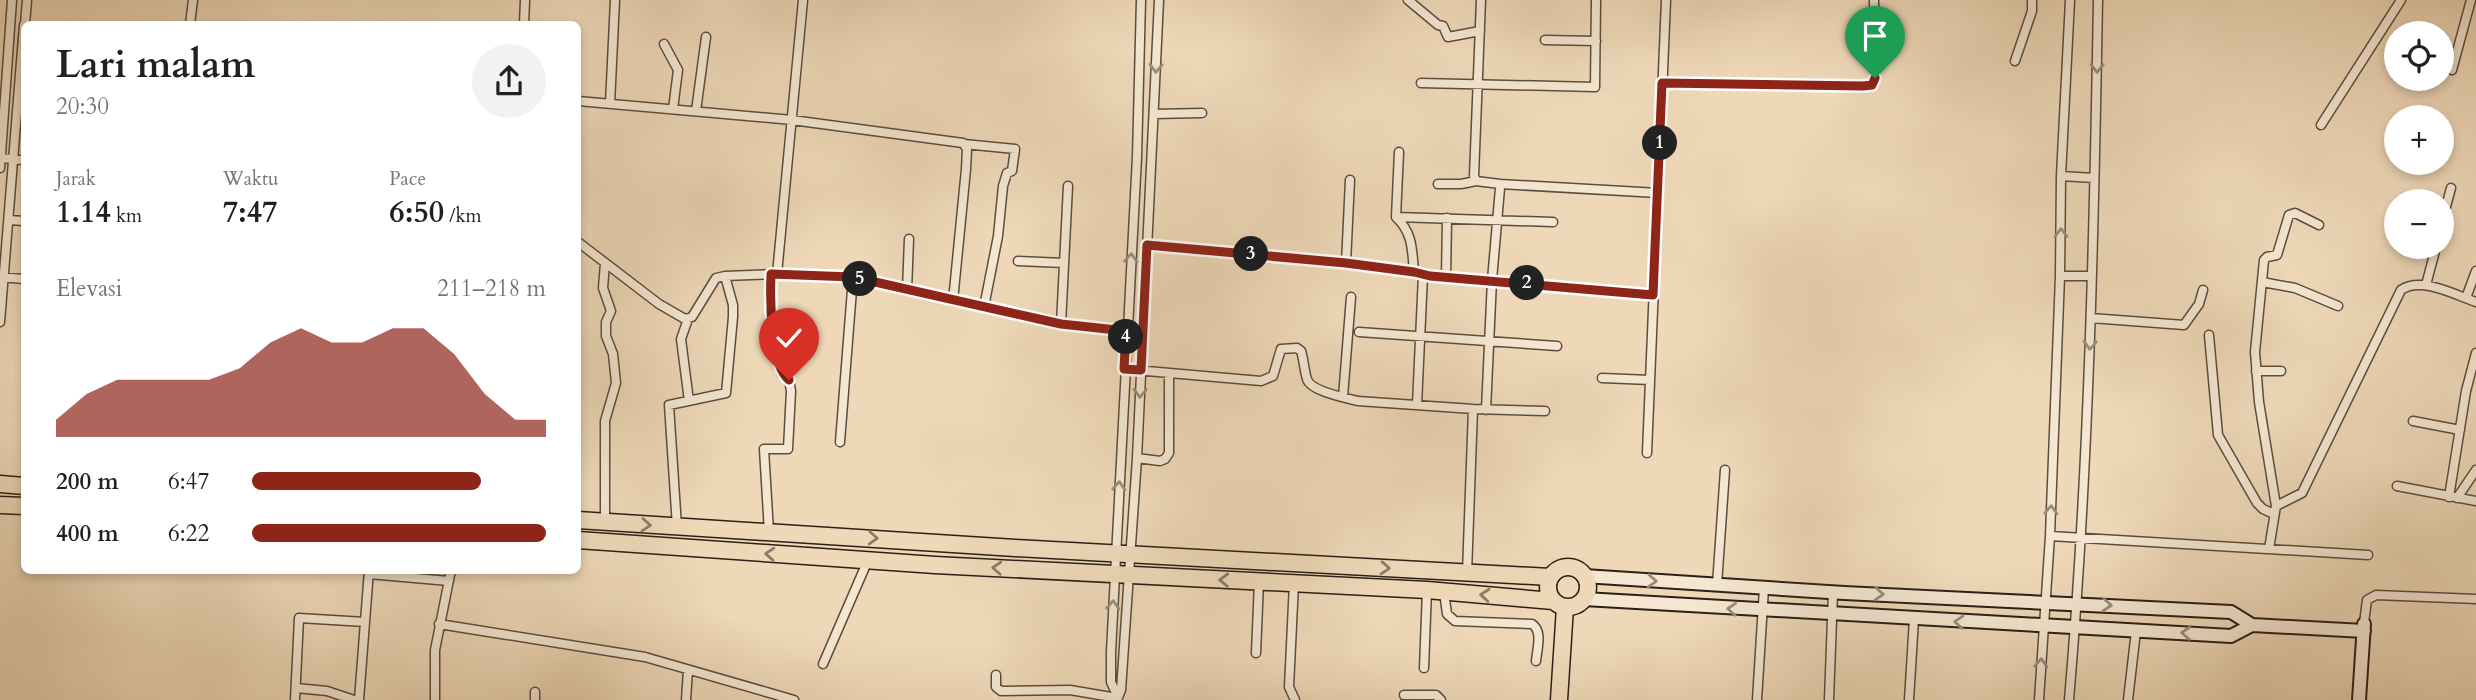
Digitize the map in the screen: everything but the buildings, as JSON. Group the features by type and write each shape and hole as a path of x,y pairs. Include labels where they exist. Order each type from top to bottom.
{"highway":[{"path":"0,484 21,486"},
{"path":"0,505 21,506"},
{"path":"581,520 1550,577"},
{"path":"581,540 1122,576 1435,591 1559,604 1578,604 1584,599 1588,585 1577,570 1567,568 1550,577 1548,591 1559,604 1559,700"},
{"path":"1317,564 1317,584"}],"street":[{"path":"0,168 4,41 12,0"},
{"path":"24,21 27,0"},
{"path":"190,21 193,0"},
{"path":"524,21 525,0"},
{"path":"610,104 615,0"},
{"path":"769,532 764,449 788,449 790,382 782,374 772,327 774,274 803,0"},
{"path":"1117,698 1121,690 1125,629 1122,576 1124,369 1137,157 1141,0"},
{"path":"1117,698 1111,682 1112,628 1122,576 1137,458 1160,0"},
{"path":"1408,0 1438,25 1443,26 1448,37 1480,31"},
{"path":"1476,181 1474,176 1481,0"},
{"path":"1421,83 1595,87 1596,0"},
{"path":"1647,453 1666,0"},
{"path":"1662,83 1872,85 1875,78 1874,0"},
{"path":"2015,61 2032,11 2032,0"},
{"path":"2039,700 2050,536 2061,176 2070,0"},
{"path":"2069,700 2077,603 2091,318 2098,0"},
{"path":"2322,125 2401,0"},
{"path":"2454,63 2471,0"},
{"path":"696,111 706,37"},
{"path":"1545,40 1596,41"},
{"path":"664,44 678,70 673,109"},
{"path":"1141,45 1157,45"},
{"path":"581,101 792,120 1015,149 1012,171 1007,173 1003,186 998,236 984,307"},
{"path":"0,322 13,159 21,105"},
{"path":"1154,114 1202,113"},
{"path":"953,301 966,169 967,149 964,144"},
{"path":"1399,152 1396,217 1405,226 1411,239 1414,272"},
{"path":"1137,157 1152,158"},
{"path":"0,158 21,160"},
{"path":"2061,176 2094,178"},
{"path":"1346,263 1350,180"},
{"path":"1438,184 1476,181 1658,193"},
{"path":"1061,324 1068,186"},
{"path":"1486,410 1492,280 1500,188"},
{"path":"2269,549 2275,510 2256,371 2256,342 2264,261 2277,256 2289,215 2295,214 2319,225"},
{"path":"1396,217 1553,222"},
{"path":"1446,278 1447,218"},
{"path":"9,220 21,221"},
{"path":"907,290 909,239"},
{"path":"581,244 659,304 688,319"},
{"path":"1147,245 1346,263 1446,278 1653,295"},
{"path":"2426,285 2433,259"},
{"path":"1018,261 1064,263"},
{"path":"605,263 603,288 611,311 606,322 606,336 614,358 616,383 605,421 605,522"},
{"path":"2466,299 2476,271"},
{"path":"689,401 681,339 688,319 697,310 711,283 716,278 725,276 774,274 853,277 1061,324 1126,331"},
{"path":"1418,405 1423,275"},
{"path":"677,527 669,405 726,393 733,305 725,276"},
{"path":"2060,276 2091,276"},
{"path":"839,442 853,277"},
{"path":"2,278 21,279"},
{"path":"2262,282 2295,288 2338,306"},
{"path":"2209,335 2218,435 2257,503 2263,509 2275,510 2302,493 2401,290 2409,286 2426,285 2476,302"},
{"path":"2091,318 2184,325 2199,304 2203,290"},
{"path":"1343,397 1351,297"},
{"path":"1359,332 1557,346"},
{"path":"1124,369 1261,381 1273,376 1281,349 1297,348 1303,357 1308,384 1358,401 1486,410 1545,411"},
{"path":"2453,498 2466,391 2476,353"},
{"path":"2256,371 2281,371"},
{"path":"1137,458 1160,461 1169,453 1169,374"},
{"path":"1602,378 1650,380"},
{"path":"1467,573 1473,409"},
{"path":"2413,421 2460,430"},
{"path":"1717,585 1725,470"},
{"path":"2453,498 2476,470"},
{"path":"2397,486 2476,502"},
{"path":"2050,536 2368,555"},
{"path":"823,664 868,560"},
{"path":"359,700 369,574"},
{"path":"379,574 449,581"},
{"path":"435,700 435,650 450,574"},
{"path":"1584,576 1833,592 2231,612 2252,625"},
{"path":"1256,653 1259,582"},
{"path":"1294,583 1289,687 1295,700"},
{"path":"1757,700 1764,588"},
{"path":"1435,591 1447,614 1455,621 1536,626 1536,661"},
{"path":"1424,667 1435,591"},
{"path":"1829,700 1833,592"},
{"path":"2359,700 2367,600 2376,595 2476,599"},
{"path":"1584,599 2231,636 2252,625 2364,627"},
{"path":"295,700 299,618 365,622"},
{"path":"1909,700 1914,619"},
{"path":"439,624 629,653 794,700"},
{"path":"1112,628 1125,629"},
{"path":"2128,700 2136,631"},
{"path":"687,700 688,670"},
{"path":"996,675 996,687 1001,691 1070,690 1117,698"},
{"path":"296,688 327,691 354,700"},
{"path":"1404,695 1436,695 1441,700"}],"route":[{"path":"789,380 782,374 772,327 771,274 853,277 1061,324 1126,331 1124,369 1141,370 1147,245 1346,263 1430,276 1653,295 1662,83 1863,86 1872,85 1875,78"}]}
